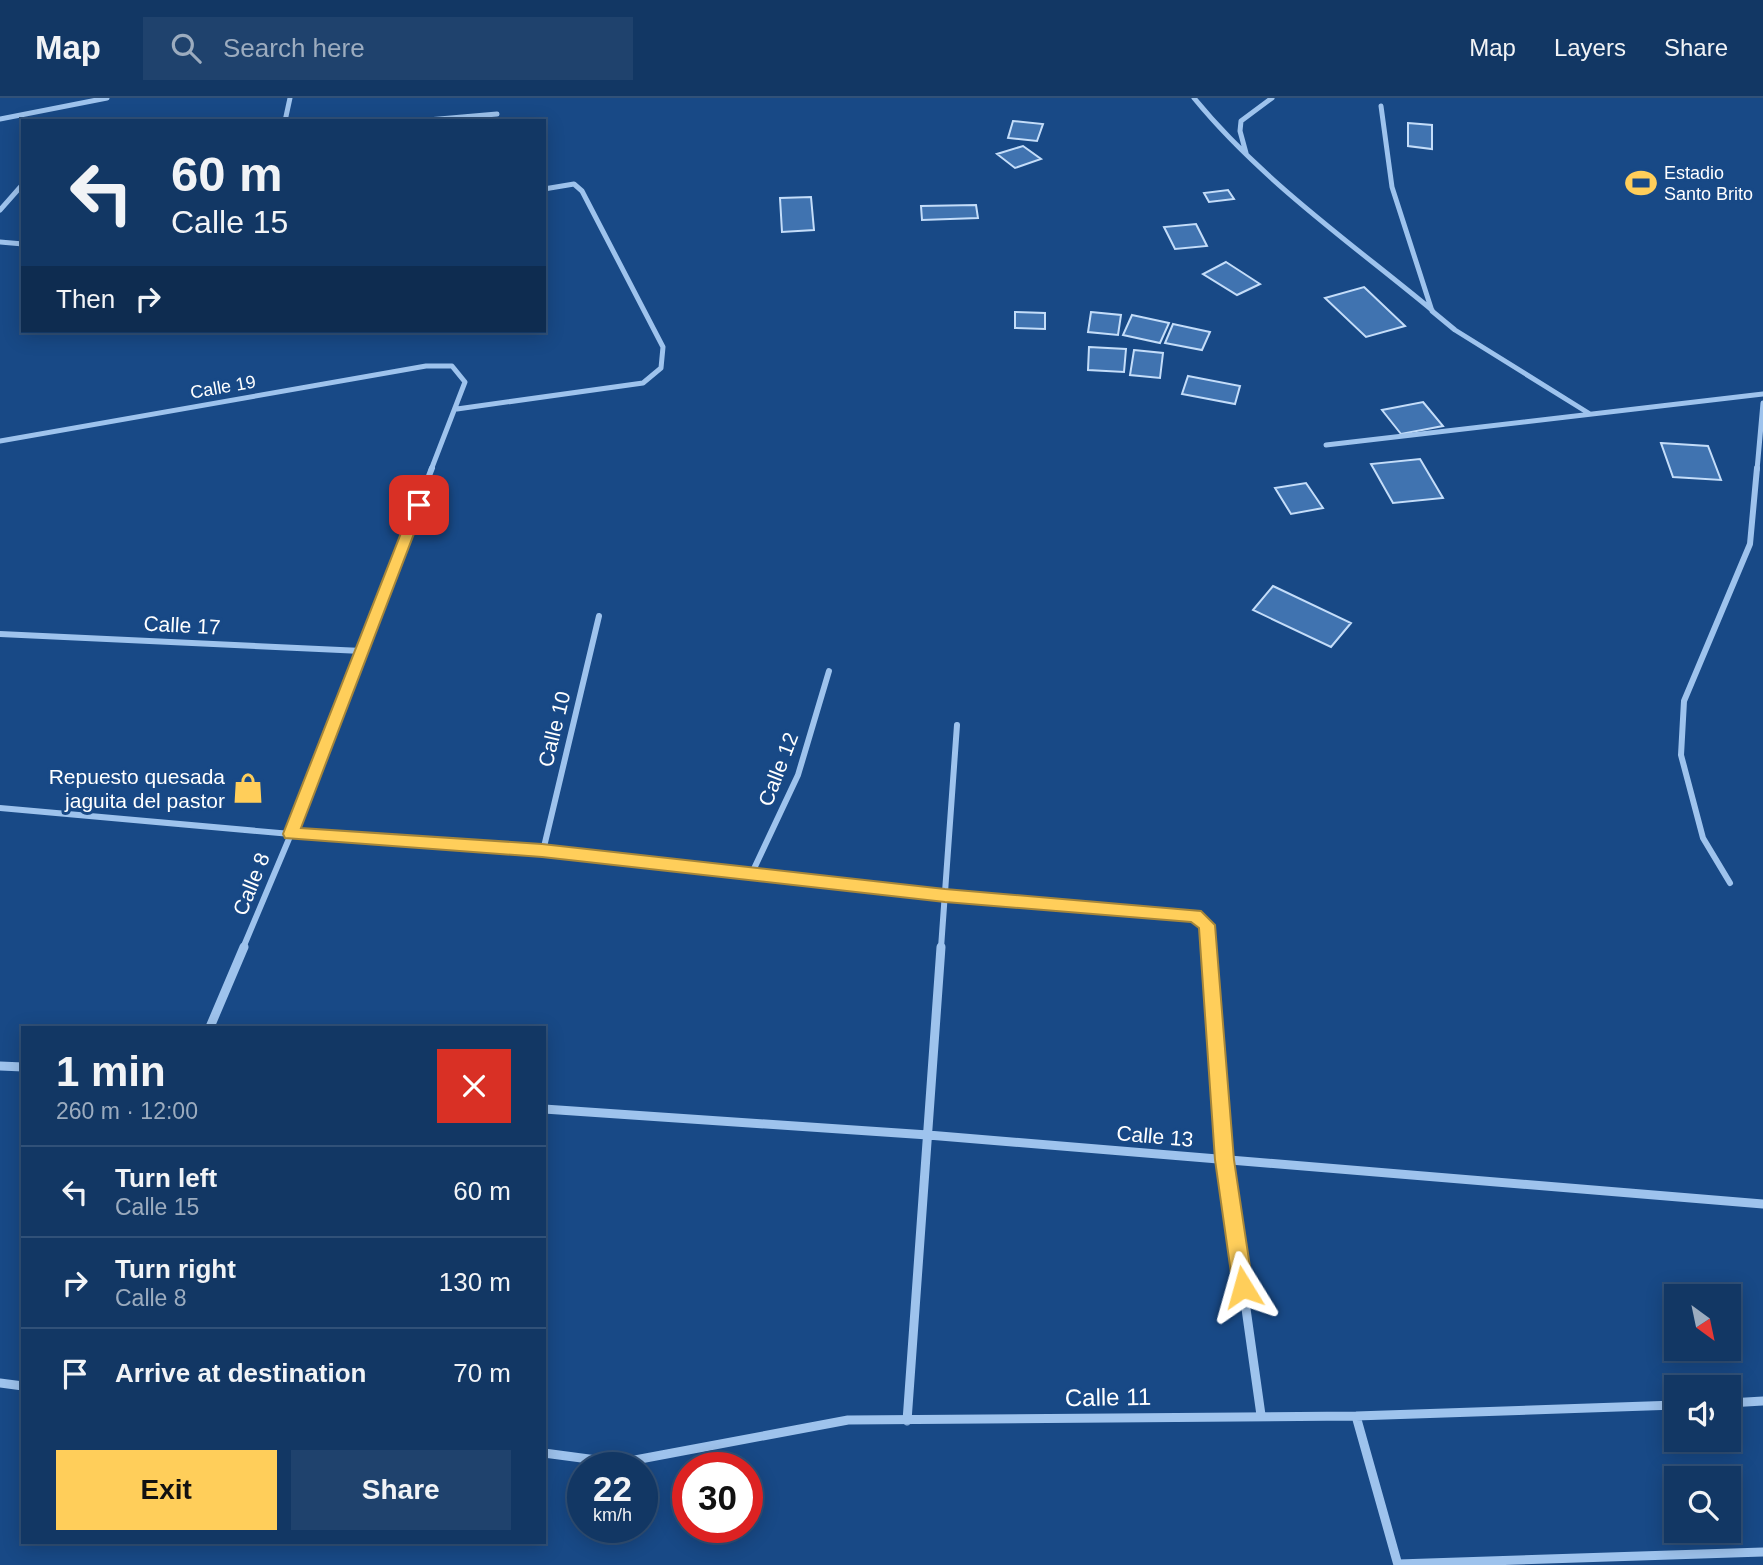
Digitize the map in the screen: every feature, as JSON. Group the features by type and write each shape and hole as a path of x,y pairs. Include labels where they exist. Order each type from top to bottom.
{"street":[{"path":"0,119 107,98"},
{"path":"285,119 290,98"},
{"path":"1194,98 1246,154 1455,330 1590,414"},
{"path":"1246,154 1240,131 1241,121 1272,98"},
{"path":"1381,106 1392,187 1433,311"},
{"path":"439,119 496,114"},
{"path":"457,409 643,383 661,368 663,347 582,191 573,184 546,189"},
{"path":"0,210 21,186"},
{"path":"0,242 21,244"},
{"name":"Calle 19","path":"0,441 426,366 452,366"},
{"name":"Calle 8","path":"211,1026 457,409 465,382 452,366"},
{"path":"1326,445 1763,394"},
{"path":"1730,883 1703,838 1681,755 1684,701 1750,544 1763,403"},
{"name":"Calle 10","path":"542,851 599,616"},
{"name":"Calle 17","path":"0,634 362,651"},
{"name":"Calle 12","path":"751,875 799,775 829,671"},
{"path":"907,1421 957,725"},
{"path":"0,808 290,834 542,851 945,895 1195,915 1207,925 1225,1160 1261,1415"},
{"path":"0,1066 21,1068"},
{"name":"Calle 13","path":"546,1109 928,1135 1763,1204"},
{"path":"0,1383 21,1386"},
{"path":"1741,1403 1763,1402"},
{"name":"Calle 11","path":"546,1453 619,1463 848,1420 1356,1416 1664,1405"},
{"path":"1356,1416 1398,1565 1763,1552"}],"building":[{"path":"1013,121 1043,124 1037,141 1008,138"},
{"path":"1408,123 1432,125 1432,149 1408,146"},
{"path":"1023,146 1041,159 1015,168 997,154"},
{"path":"1228,190 1234,199 1209,202 1204,193"},
{"path":"811,197 814,230 782,232 780,198"},
{"path":"976,205 978,218 922,220 921,206"},
{"path":"1196,224 1207,246 1175,249 1164,227"},
{"path":"1226,262 1260,284 1237,295 1203,274"},
{"path":"1364,287 1405,326 1366,337 1325,298"},
{"path":"1015,312 1045,313 1045,329 1015,328"},
{"path":"1091,312 1121,315 1118,335 1088,332"},
{"path":"1132,315 1169,323 1160,343 1123,335"},
{"path":"1173,324 1210,332 1202,350 1165,343"},
{"path":"1089,347 1126,349 1124,372 1088,370"},
{"path":"1134,350 1163,353 1160,378 1130,375"},
{"path":"1188,376 1240,386 1235,404 1182,394"},
{"path":"1423,402 1443,426 1401,434 1382,410"},
{"path":"1661,443 1708,446 1721,480 1673,477"},
{"path":"1420,459 1443,498 1393,503 1371,464"},
{"path":"1306,483 1323,508 1291,514 1275,488"},
{"path":"1273,586 1351,623 1331,647 1253,610"}],"place":[{"name":"Estadio Santo Brito","path":"1641,183"},
{"name":"Repuesto quesada jaguita del pastor","path":"248,788"}],"route":[{"path":"419,505 290,834 542,851 945,895 1195,915 1207,925 1225,1160 1243,1287"}]}
